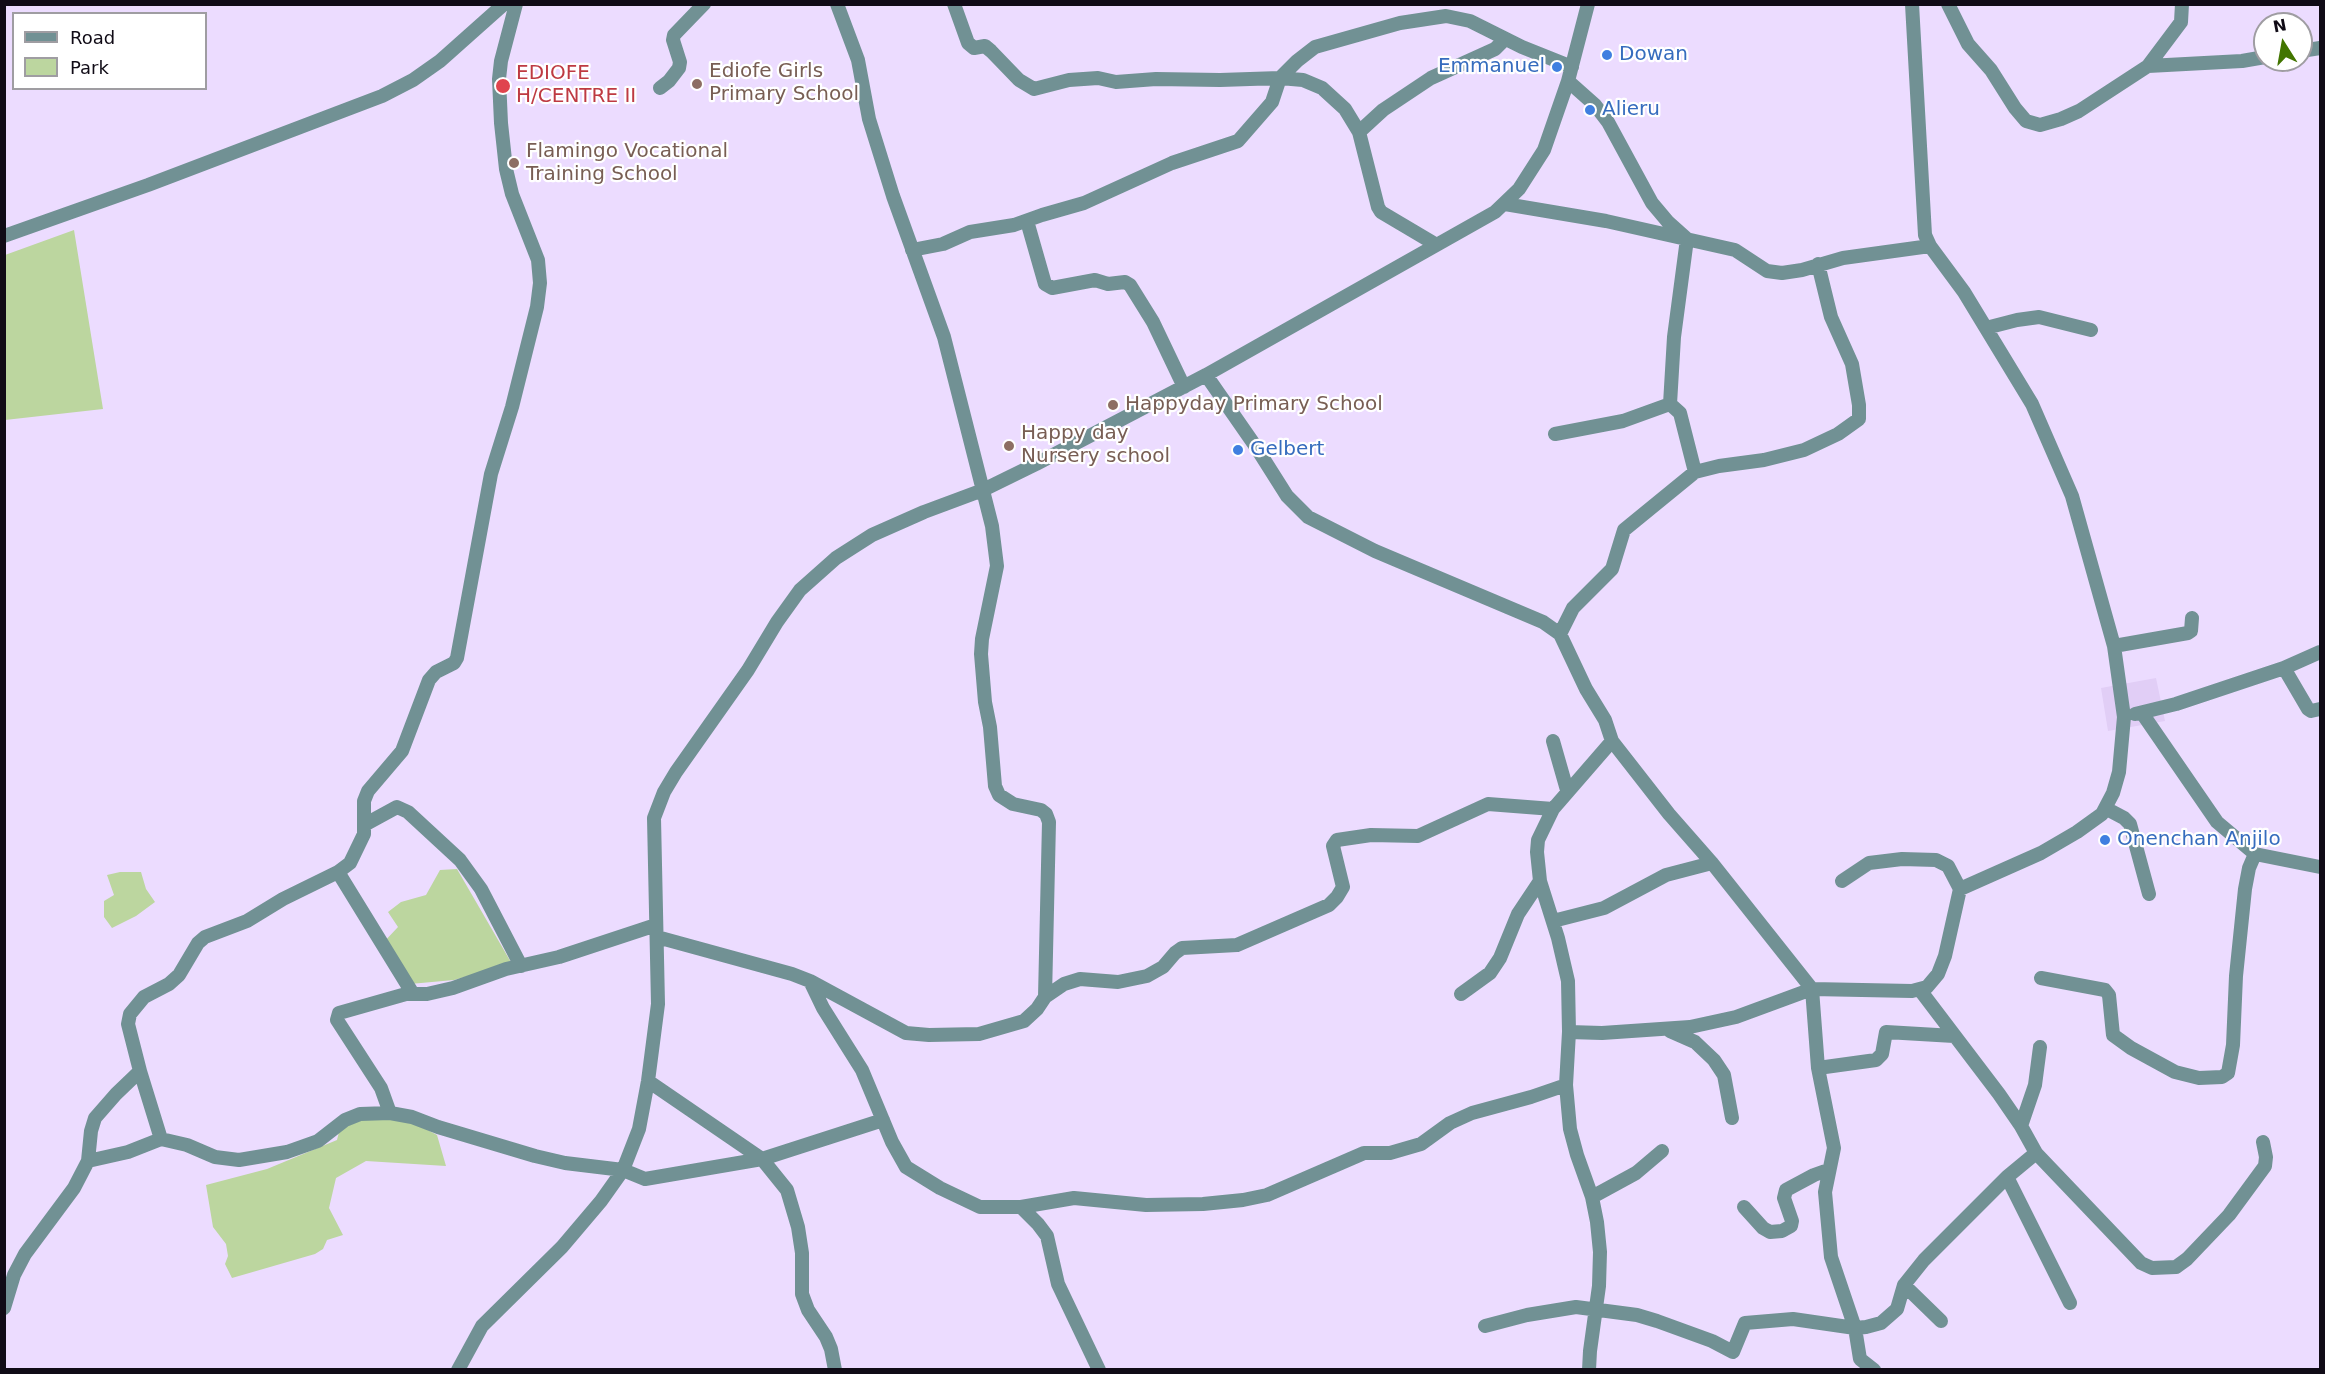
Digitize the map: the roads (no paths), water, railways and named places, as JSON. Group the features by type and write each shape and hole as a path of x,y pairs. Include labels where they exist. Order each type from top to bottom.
{"street":[{"path":"4,236 148,185 382,96 413,80 440,62 504,4"},
{"path":"161,1140 128,1024 130,1014 144,997 170,984 179,975 204,937 247,921 283,899 338,872 350,863 364,834 364,801 368,791 402,750 429,680 436,672 454,663 457,658 491,474 509,418 537,307 540,282 538,260 512,194 506,169 501,123 499,79 501,61 516,4"},
{"path":"660,88 679,68 680,62 673,40 674,36 704,4"},
{"path":"837,4 858,60 869,119 893,196 944,337 992,526 997,566 981,654 995,786 999,795 1007,802 1041,810 1046,814 1049,822 1045,997"},
{"path":"954,4 968,43 974,48 985,46 1020,80 1034,89 1069,80 1090,78 1116,82 1156,79 1280,78 1303,80 1322,88 1345,109 1359,132 1378,207 1387,216 1435,244"},
{"path":"458,1370 482,1326 562,1247 601,1201 623,1170 639,1129 648,1082 658,1004 654,818 664,792 800,590 836,558 873,535 924,512 983,490 1184,387 1495,212 1519,189 1533,171 1544,150 1568,81 1588,4"},
{"path":"1912,4 1923,223 1930,246 1964,292 2032,404 2072,496 2114,646 2124,717 2119,772 2107,809 2059,844 1960,888"},
{"path":"1948,4 1968,44 1991,70 2015,108 2026,121 2040,125 2079,111 2148,66 2181,22 2182,4"},
{"path":"912,250 943,244 970,232 1014,225 1084,203 1172,163 1238,141 1272,102 1280,78 1315,47 1400,23 1446,15 1470,21 1504,39 1572,67"},
{"path":"1359,132 1383,110 1431,78 1495,49 1504,39"},
{"path":"2148,66 2253,59"},
{"path":"1568,81 1594,105 1608,122 1652,202 1668,222 1687,238"},
{"path":"1505,204 1553,210 1735,250 1767,271 1792,271 1843,258 1930,246"},
{"path":"1027,221 1045,284 1052,288 1095,280 1108,284 1125,282 1130,285 1154,322 1184,387"},
{"path":"1670,404 1674,337 1687,238"},
{"path":"1560,634 1573,608 1612,569 1624,530 1695,472 1713,467 1764,460 1804,450 1838,434 1859,419 1852,363 1831,317 1818,264"},
{"path":"1986,328 2039,317 2091,330"},
{"path":"1206,375 1287,496 1308,517 1375,551 1543,622 1560,634 1586,689 1605,720 1612,741 1812,989 1818,1068 1834,1148 1825,1192 1831,1257 1854,1328 1860,1359 1874,1370"},
{"path":"1555,434 1623,421 1670,404"},
{"path":"1670,404 1680,413 1695,472"},
{"path":"2114,646 2188,633 2191,631 2192,618"},
{"path":"2124,717 2284,668 2320,652"},
{"path":"2284,668 2308,709 2311,711 2320,709"},
{"path":"2142,713 2217,822 2255,854 2320,867"},
{"path":"1553,741 1567,790"},
{"path":"1589,1370 1599,1286 1600,1252 1593,1197 1572,1140 1566,1085 1569,1032 1566,967 1540,881 1537,852 1538,840 1553,809 1567,790 1612,741"},
{"path":"390,1113 381,1088 337,1017 339,1013 412,994 427,994 453,988 521,966 656,931 810,981 906,1033 979,1034 1007,1028 1024,1021 1037,1009 1045,997 1064,984 1080,980 1118,982 1147,976 1163,967 1182,948 1237,945 1329,905 1343,887 1333,846 1337,840 1371,835 1418,836 1488,804 1553,809"},
{"path":"364,825 396,807 408,813 460,860 481,889 521,966"},
{"path":"2107,809 2124,818 2130,825 2149,894"},
{"path":"2041,978 2105,990 2109,995 2114,1036 2175,1072 2199,1078 2222,1077 2228,1073 2231,1066 2245,889 2249,868 2255,854"},
{"path":"1569,1032 1602,1034 1668,1030 1736,1017 1812,989 1920,990 1927,987 1938,974 1945,956 1960,888 1948,866 1936,860 1869,863 1842,881"},
{"path":"1553,921 1604,909 1666,875 1712,863"},
{"path":"338,872 412,994"},
{"path":"1461,994 1490,973 1500,958 1518,914 1540,881"},
{"path":"810,981 823,1008 862,1070 898,1154 906,1167 980,1207 1021,1207 1074,1198 1146,1205 1203,1203 1267,1195 1364,1153 1380,1155 1421,1144 1450,1123 1472,1113 1566,1085"},
{"path":"1920,990 2021,1126 2036,1153 2141,1263 2152,1268 2176,1267 2187,1259 2229,1215 2265,1166 2263,1142"},
{"path":"1668,1030 1695,1042 1714,1060 1724,1075 1732,1118"},
{"path":"1818,1068 1876,1060 1882,1054 1886,1032 1954,1036"},
{"path":"2021,1126 2035,1085 2040,1047"},
{"path":"4,1308 9,1273 74,1188 88,1161 90,1137 95,1118 140,1071"},
{"path":"648,1082 762,1159 776,1174 792,1202 802,1253 802,1294 808,1310 826,1337 835,1370"},
{"path":"88,1161 128,1152 161,1140 187,1145 215,1157 238,1160 287,1152 318,1141 345,1120 360,1114 390,1113 412,1117 535,1156 565,1163 623,1170 645,1179 762,1159 883,1120"},
{"path":"1593,1197 1636,1173 1662,1151"},
{"path":"1485,1326 1560,1308 1596,1310 1637,1315 1657,1321 1712,1341 1733,1352 1744,1323 1793,1319 1866,1328 1881,1323 1897,1310 1904,1285 1924,1260 2007,1177 2036,1153"},
{"path":"1744,1207 1763,1228 1770,1232 1782,1231 1791,1226 1792,1221 1784,1198 1786,1190 1814,1174 1828,1170"},
{"path":"2007,1177 2070,1304"},
{"path":"1021,1207 1047,1236 1058,1284 1099,1370"},
{"path":"1904,1285 1941,1321"}],"place":[{"name":"Dowan","path":"1607,55"},
{"name":"Emmanuel","path":"1557,67"},
{"name":"Ediofe Girls Primary School","path":"697,84"},
{"name":"EDIOFE H/CENTRE II","path":"503,86"},
{"name":"Alieru","path":"1590,110"},
{"name":"Flamingo Vocational Training School","path":"514,163"},
{"name":"Happyday Primary School","path":"1113,405"},
{"name":"Happy day Nursery school","path":"1009,446"},
{"name":"Gelbert","path":"1238,450"},
{"name":"Onenchan Anjilo","path":"2105,840"}]}
